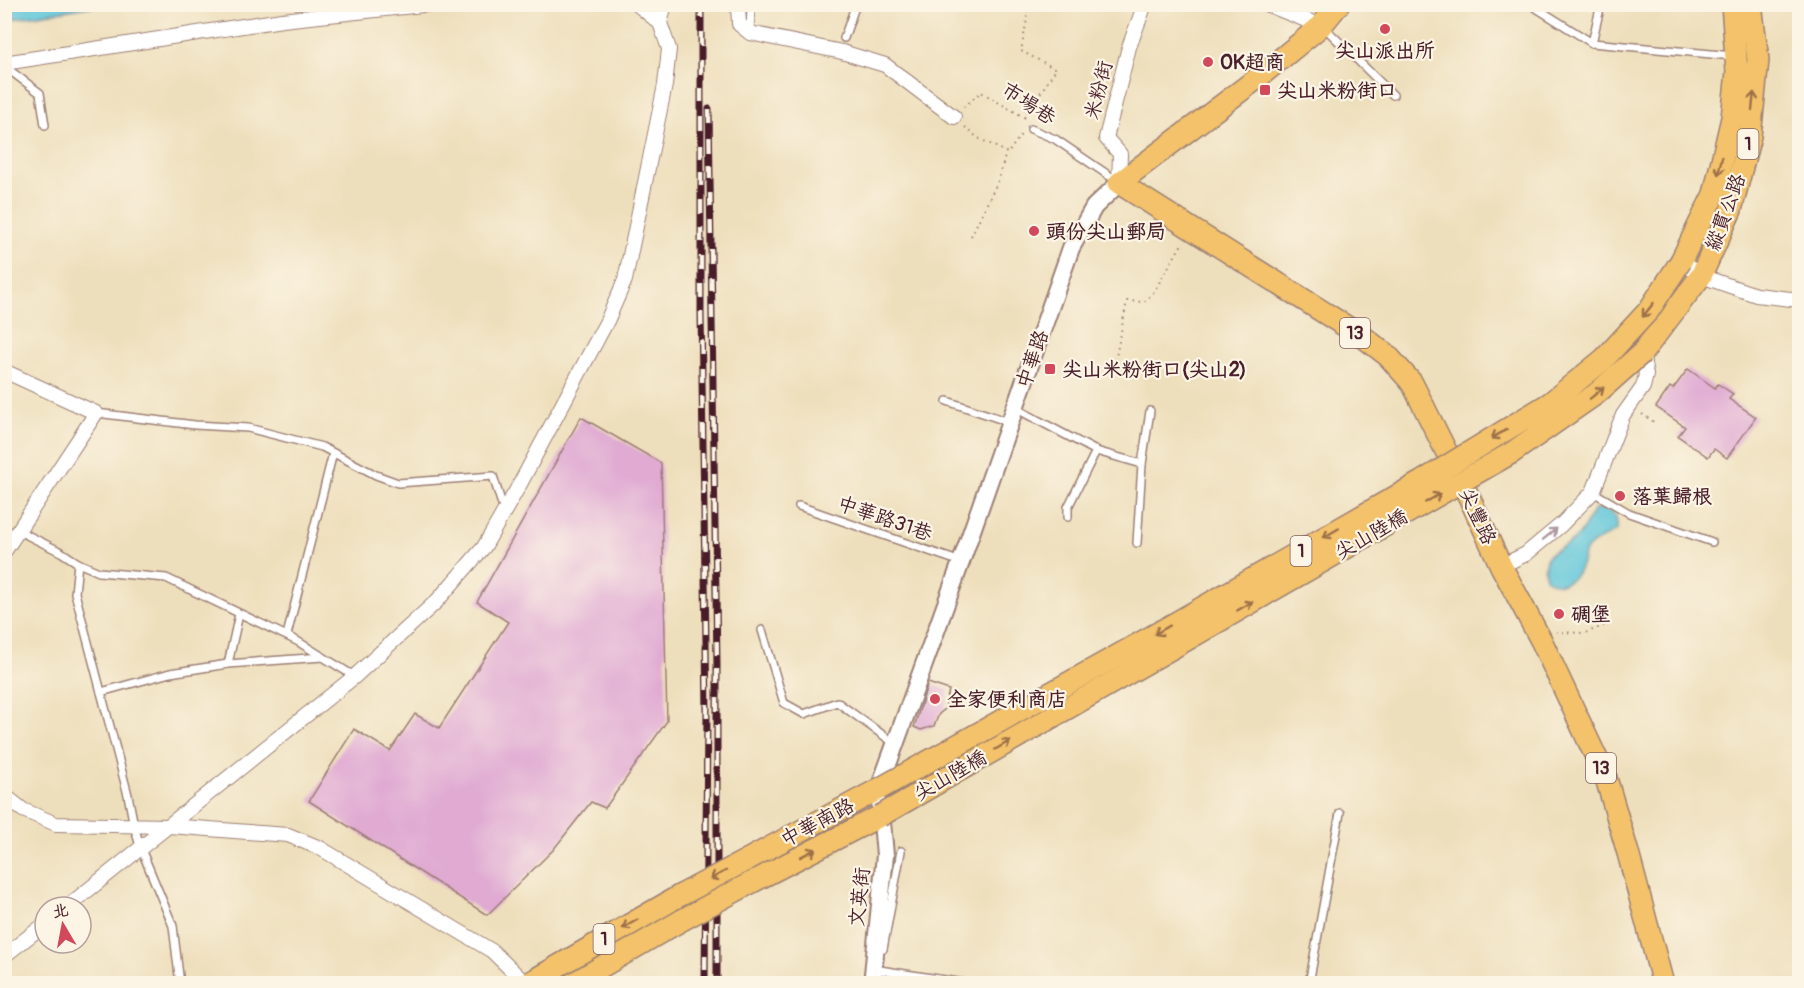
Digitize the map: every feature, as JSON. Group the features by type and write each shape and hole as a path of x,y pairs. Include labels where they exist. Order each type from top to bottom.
{"main road":[{"name":"中華路","path":"1119,183 1191,130 1321,26 1339,4"},
{"name":"縱貫公路","path":"1681,261 1714,194 1732,118 1737,72 1732,4"},
{"name":"縱貫公路","path":"1701,276 1731,210 1750,136 1758,60 1751,4"},
{"name":"尖豐路","path":"1119,183 1366,339 1388,356 1412,383 1470,498 1501,566 1541,640 1606,778 1629,853 1663,984"},
{"name":"尖山陸橋","path":"879,789 1421,482 1550,403 1604,359 1649,310 1681,261"},
{"name":"尖山陸橋","path":"880,816 1513,452 1596,394 1642,353 1701,276"},
{"name":"中華南路","path":"527,984 681,895 879,789"},
{"name":"中華南路","path":"573,984 682,920 880,816"}],"street":[{"path":"4,65 282,20 432,4"},
{"path":"82,895 354,676 437,601 484,547 607,321 625,280 664,85 669,49 660,23 637,4"},
{"path":"660,23 665,4"},
{"path":"738,4 739,24 750,33 842,52 885,65 954,117"},
{"name":"米粉街","path":"1119,183 1120,154 1106,138 1129,47 1144,4"},
{"path":"1266,4 1321,26"},
{"name":"中華路","path":"880,816 879,789 1071,248 1094,207 1119,183"},
{"path":"1681,261 1701,276 1756,295 1800,300"},
{"path":"1501,566 1526,554 1562,524 1593,492 1623,416 1643,387 1646,375 1642,353"},
{"path":"4,371 96,413 4,552"},
{"path":"4,795 23,810 56,824 169,826 288,835 320,848 492,951 527,984"},
{"name":"文英街","path":"872,976 885,855 880,816"},
{"path":"4,956 33,933"}],"lane":[{"path":"750,4 750,33"},
{"path":"844,38 856,4"},
{"path":"1530,4 1592,44 1736,56"},
{"path":"1592,44 1601,4"},
{"path":"1321,26 1328,29 1393,95"},
{"path":"4,65 40,93 45,125"},
{"name":"市場巷","path":"1031,129 1055,139 1119,183"},
{"path":"947,401 1012,415 1096,451 1142,464"},
{"path":"1137,543 1142,464 1150,411"},
{"path":"96,413 195,425 248,428 322,447 376,475 398,483 493,476 505,512"},
{"path":"1068,517 1068,507 1096,451"},
{"path":"287,635 333,453"},
{"path":"1593,492 1629,513 1712,542"},
{"name":"中華路31巷","path":"799,506 961,562"},
{"path":"19,531 99,572 166,578 238,614 287,635 354,676"},
{"path":"78,563 75,593 134,826 141,849 173,926 180,984"},
{"path":"228,664 238,614"},
{"path":"762,630 784,703 804,714 837,702 896,745"},
{"path":"101,692 170,673 228,664 324,657"},
{"path":"1309,984 1340,813"},
{"path":"901,851 881,960 872,976 971,984"}],"path":[{"path":"1024,117 1056,69 1021,51 1027,19 1027,4"},
{"name":"市場巷","path":"954,117 981,92 1033,123 1031,129"},
{"path":"954,117 978,138 1006,152"},
{"path":"971,236 999,179 1006,152 1008,153 1020,134 1031,129"},
{"path":"1113,372 1127,301 1144,302 1153,293 1191,229"},
{"path":"1556,632 1585,633 1611,623"}],"water":[{"path":"5,4 101,4 101,5 5,20"},
{"path":"1603,508 1615,516 1617,530 1588,548 1578,571 1571,579 1556,583 1545,578 1546,560 1549,555 1576,538 1594,510"}],"building":[{"path":"1688,369 1715,388 1718,384 1733,394 1729,399 1756,417 1727,458 1714,449 1708,457 1678,436 1685,427 1656,407 1670,387 1673,389"},
{"path":"581,417 661,463 667,721 605,808 591,802 553,850 487,915 309,801 354,729 390,751 415,714 439,728 508,622 477,602"},
{"name":"全家便利商店","path":"928,683 949,690 945,709 939,714 934,726 921,730 914,727"}],"railway":[{"path":"701,4 701,312 707,710 705,984"},
{"path":"709,109 717,665 717,984"}],"place":[{"name":"尖山派出所","path":"1385,29"},
{"name":"OK超商","path":"1208,62"},
{"name":"尖山米粉街口","path":"1265,90"},
{"name":"頭份尖山郵局","path":"1034,231"},
{"name":"尖山米粉街口(尖山2)","path":"1050,369"},
{"name":"落葉歸根","path":"1620,496"},
{"name":"碉堡","path":"1559,614"},
{"name":"全家便利商店","path":"935,699"}]}
